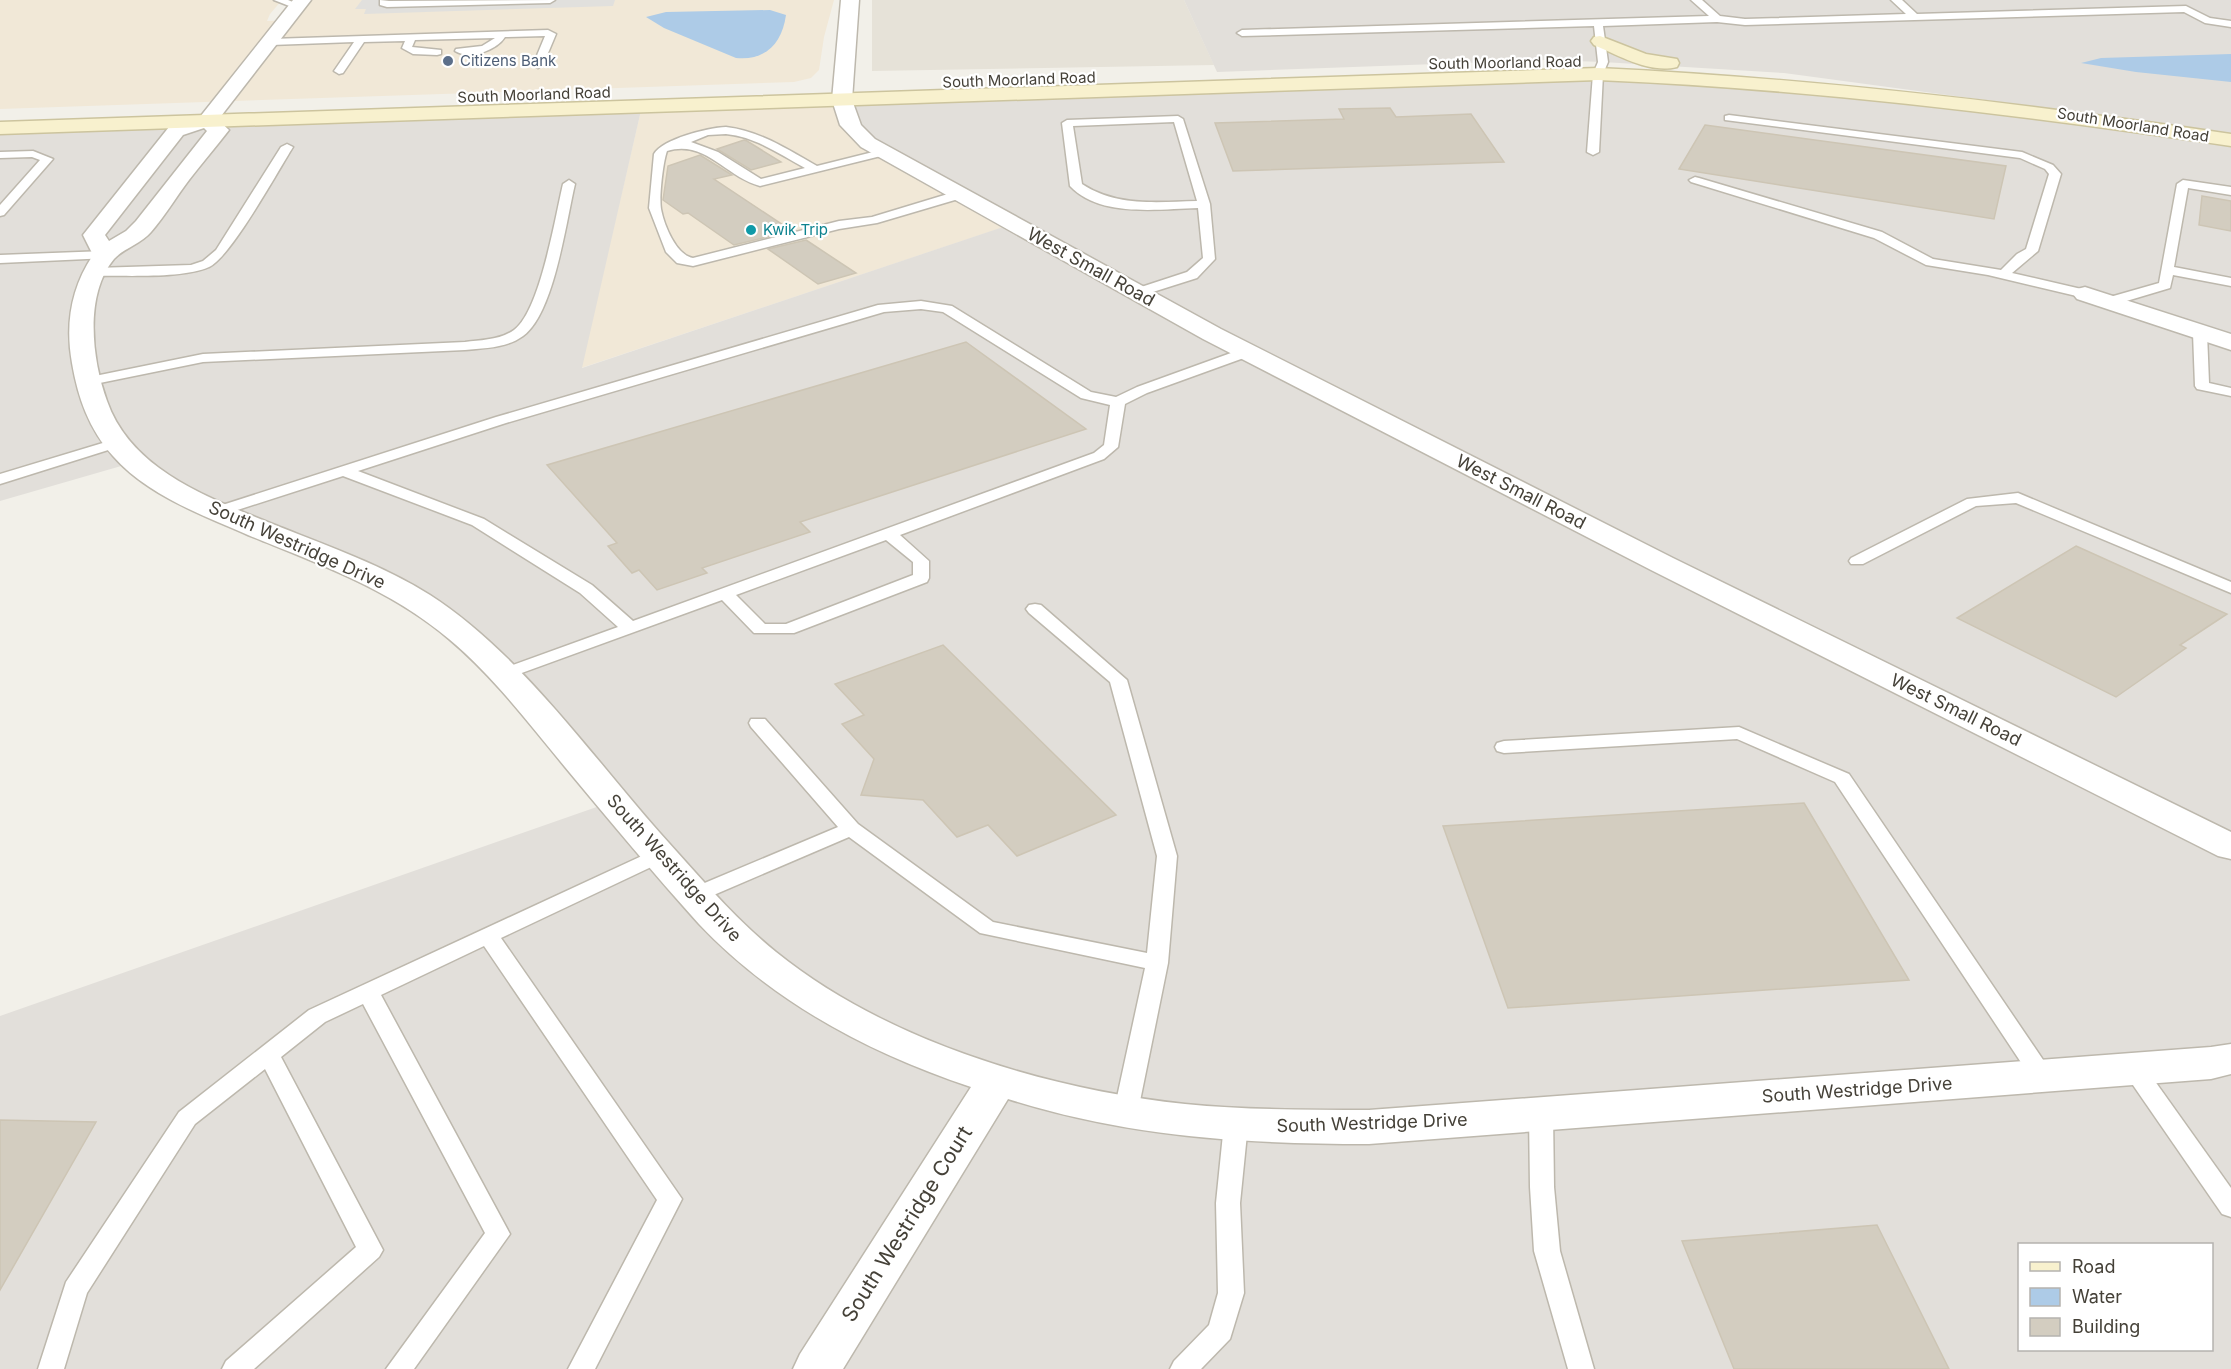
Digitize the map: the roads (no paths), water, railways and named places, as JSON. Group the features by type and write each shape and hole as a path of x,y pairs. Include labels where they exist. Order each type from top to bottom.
{"main road":[{"path":"1599,32 1642,59 1690,67"},
{"name":"South Moorland Road","path":"0,128 214,113 1600,68 1690,67 1784,73 1981,100 2036,111"},
{"name":"South Moorland Road","path":"1600,68 1766,82 2036,111 2231,140"},
{"name":"South Moorland Road","path":"0,112 214,113"}],"street":[{"path":"843,92 850,0"},
{"path":"214,113 219,130 138,233 100,263 94,235 176,131 214,113 299,3"},
{"name":"West Small Road","path":"843,92 843,110 855,132 862,139 1137,293 1247,352 1662,564 2231,847"},
{"name":"South Westridge Drive","path":"100,263 85,291 80,313 80,336 94,404 103,424 116,443 135,462 165,485 219,511 371,574 422,603 469,640 505,674 695,895 726,929 773,971 878,1034 931,1057 1068,1101 1164,1118 1271,1127 1369,1127 2134,1069 2231,1059"},
{"path":"2085,294 2231,342"},
{"name":"South Westridge Court","path":"817,1369 998,1080"}],"lane":[{"path":"279,0 299,3"},
{"path":"386,0 383,3 550,0"},
{"path":"1696,0 1717,19"},
{"path":"1896,0 1915,17"},
{"path":"1242,33 1599,32 1717,19 1745,22 2186,9 2208,21 2231,24"},
{"path":"1593,152 1600,68 1599,32"},
{"path":"271,42 502,33 551,34 538,65"},
{"path":"460,51 487,49 495,45 502,33"},
{"path":"412,36 407,48 413,51 437,52"},
{"path":"339,71 361,39"},
{"path":"1729,118 2022,155 2049,167 2055,174 2032,251 2021,257 2003,275"},
{"path":"1137,293 1192,274 1209,259 1204,204 1178,119 1067,123 1076,186 1089,196 1111,204 1204,204"},
{"path":"816,171 751,134 738,130 709,131 663,149 660,154 655,208 670,249 681,260 693,262 838,225 873,220 961,194"},
{"path":"678,143 701,147 760,183 816,171 885,152"},
{"path":"0,260 192,269 207,264 221,252 287,147"},
{"path":"0,155 33,154 46,159 0,212"},
{"path":"1695,180 1878,235 1930,262 2003,275 2085,294"},
{"path":"90,381 203,358 465,346 500,342 519,334 532,320 540,303 569,184"},
{"path":"2108,302 2165,285 2183,184 2231,191"},
{"path":"2168,270 2231,282"},
{"path":"219,511 501,420 883,308 921,305 947,309 1086,395 1118,402 1142,390 1247,352"},
{"path":"2200,333 2202,387 2231,392"},
{"path":"505,674 1099,456 1111,447 1118,402"},
{"path":"0,479 116,443"},
{"path":"344,471 478,522 586,589 630,628"},
{"path":"1857,561 1973,502 2018,498 2231,588"},
{"path":"724,593 760,629 788,630 921,578 921,561 888,533"},
{"path":"1035,609 1118,680 1167,856 1157,963 1126,1111"},
{"path":"758,723 850,829 987,928 1157,963"},
{"path":"1504,747 1739,733 1842,778 2042,1076"},
{"path":"695,895 850,829"},
{"path":"51,1369 75,1290 187,1118 317,1016 659,855"},
{"path":"488,935 670,1199 581,1369"},
{"path":"368,992 498,1234 399,1369"},
{"path":"235,1369 370,1250 268,1054"},
{"path":"2134,1069 2231,1207"},
{"path":"1541,1114 1542,1186 1547,1251 1581,1369"},
{"path":"1183,1369 1221,1331 1232,1293 1228,1203 1236,1124"}],"water":[{"path":"770,10 786,15 781,34 771,48 764,53 747,58 736,58 664,28 646,17 666,12"},
{"path":"2231,54 2231,82 2136,72 2081,63 2101,58"}],"place":[{"name":"Citizens Bank","path":"448,61"},
{"name":"Kwik Trip","path":"751,230"}]}
